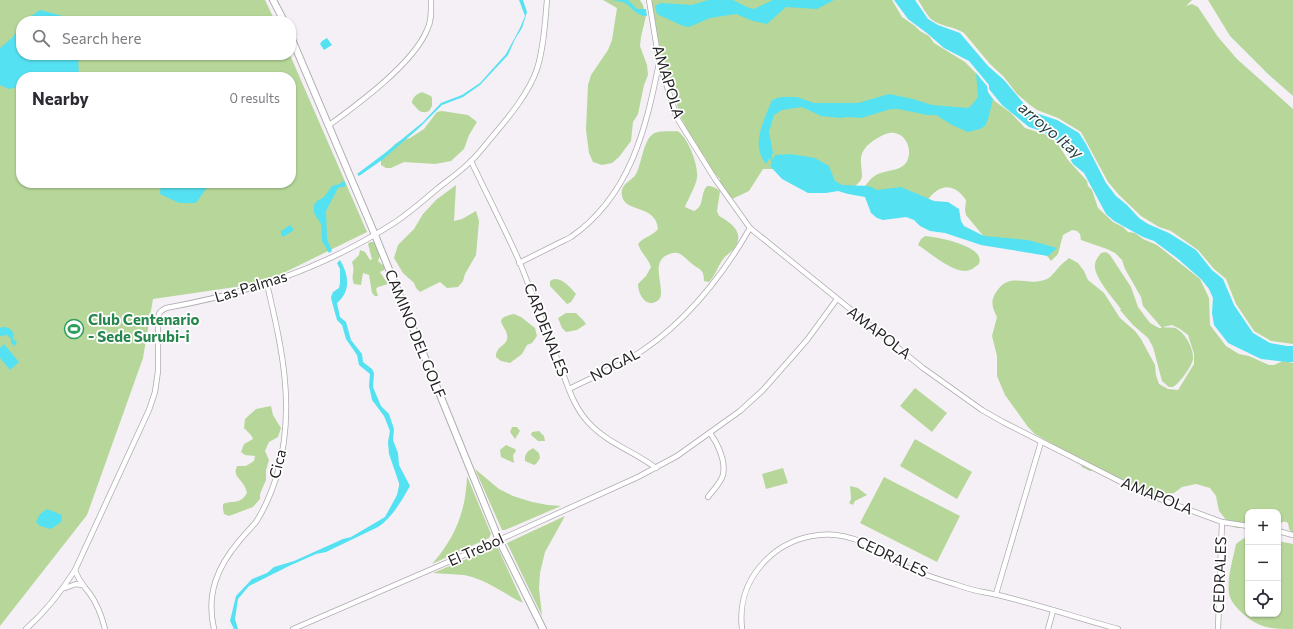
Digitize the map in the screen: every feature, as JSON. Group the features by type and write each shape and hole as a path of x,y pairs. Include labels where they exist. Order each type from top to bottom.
{"street":[{"path":"273,0 281,16"},
{"path":"328,126 369,95 408,58 422,40 431,20 431,0"},
{"path":"471,161 505,122 537,69 541,50 547,0"},
{"name":"AMAPOLA","path":"649,0 659,61 677,118 715,179 750,228 923,368 976,406 1041,442 1131,487 1222,522 1245,526"},
{"name":"CAMINO DEL GOLF","path":"296,49 375,234 499,540 543,629"},
{"path":"519,263 570,237 599,211 624,179 633,160 649,112 659,61"},
{"name":"Las Palmas","path":"26,629 39,617 63,588 75,570 149,410 155,392 158,371 158,315 161,310 204,301 267,284 303,271 330,258 395,222 416,207 471,161"},
{"name":"CARDENALES","path":"471,161 519,263 577,406 588,422 599,433 620,447 636,454 656,468"},
{"name":"NOGAL","path":"569,389 629,359 660,338 688,314 725,268 750,228"},
{"name":"Cica","path":"214,629 211,603 213,587 221,567 230,553 255,523 264,508 277,476 285,434 285,372 267,284"},
{"name":"El Trebol","path":"293,629 499,540 638,477 678,456 740,411 763,390 807,340 837,299"},
{"path":"708,497 719,484 723,475 723,467 718,445 710,433"},
{"path":"996,594 1041,442"},
{"name":"CEDRALES","path":"1218,629 1222,522"},
{"path":"1281,532 1293,535"},
{"name":"CEDRALES","path":"742,629 740,618 744,596 750,580 759,567 770,556 785,545 799,538 828,534 851,538 861,542 892,560 918,572 974,590 996,594 1118,629"},
{"path":"75,570 82,585 96,604 102,617 105,629"},
{"path":"63,588 76,584 82,585"},
{"path":"1048,629 1053,611"}],"green space":[{"name":"Club Centenario - Sede Surubi-i","path":"0,0 265,0 273,16 16,16 16,60 292,60 367,232 263,283 153,299 143,358 87,515 0,626"},
{"path":"603,0 640,0 643,5 646,16 640,46 647,65 648,75 644,85 638,114 633,122 631,141 619,157 612,163 602,165 593,162 589,153 586,130 588,85 591,75 608,50 612,40 617,8"},
{"path":"651,0 892,0 902,17 929,36 934,43 965,62 978,75 989,95 1011,113 1025,128 1047,135 1058,144 1068,160 1087,181 1088,186 1092,190 1098,208 1113,222 1123,227 1128,232 1135,233 1143,239 1157,245 1200,279 1209,298 1210,325 1226,346 1239,354 1249,356 1269,365 1274,365 1283,361 1293,363 1293,534 1289,529 1287,522 1281,524 1281,509 1245,509 1245,527 1237,528 1231,526 1219,511 1216,496 1210,488 1196,484 1182,487 1174,493 1149,495 1100,469 1090,471 1082,467 1077,458 1035,434 1028,427 1005,395 997,376 997,356 992,336 997,317 993,306 993,297 1000,287 1006,282 1019,280 1032,282 1047,279 1069,258 1078,263 1088,280 1104,293 1120,318 1135,331 1141,339 1155,365 1159,384 1168,389 1178,390 1194,364 1194,354 1188,335 1172,325 1163,327 1175,328 1179,330 1188,341 1193,355 1190,366 1179,382 1173,387 1169,387 1162,381 1153,347 1148,338 1133,325 1120,310 1121,309 1102,284 1096,273 1096,260 1101,253 1106,252 1110,255 1131,287 1138,307 1150,323 1162,328 1143,306 1141,297 1125,269 1122,260 1115,253 1081,240 1080,234 1077,231 1072,230 1063,235 1058,254 1051,261 1044,252 985,238 966,215 966,200 956,190 951,188 941,188 936,191 927,201 865,191 865,186 874,176 900,168 907,161 909,150 907,142 901,136 894,133 881,136 870,143 862,153 862,178 853,188 773,169 763,169 749,191 732,199 719,184 720,179 708,167 705,157 699,152 679,114 666,66 660,53 655,20 652,13"},
{"path":"918,0 1192,0 1186,6 1192,4 1198,7 1218,37 1237,59 1293,109 1293,344 1271,341 1254,331 1236,304 1226,279 1214,269 1198,250 1171,231 1159,227 1141,216 1119,195 1108,182 1081,132 1058,118 1037,110 1030,105 1017,94 1004,77 990,64 964,33 935,22 927,15"},
{"path":"1208,0 1293,0 1293,96 1268,74 1230,36"},
{"path":"422,92 431,96 432,98 432,106 429,111 426,112 419,111 412,103 415,96"},
{"path":"442,111 468,115 477,122 469,135 464,149 451,161 435,164 404,162 391,168 386,168 381,165 381,160 395,144 410,138 424,129 437,112"},
{"path":"677,131 689,145 697,173 695,185 685,207 694,211 700,206 707,186 717,189 720,191 717,211 719,216 732,224 735,228 738,242 734,249 722,261 709,282 704,281 702,271 680,254 671,253 667,255 659,264 661,288 660,298 654,303 649,303 642,297 638,284 646,276 651,267 638,244 658,229 656,221 652,216 624,201 622,196 622,188 636,174 650,137 658,132"},
{"path":"456,185 454,221 462,219 476,211 479,221 476,255 465,274 463,281 458,287 447,288 440,282 420,292 414,283 403,273 394,258 398,245 414,229 423,214 436,200"},
{"path":"925,236 962,244 978,255 980,260 979,264 967,271 959,270 947,265 918,245 921,239"},
{"path":"370,242 375,242 380,249 378,261 385,267 384,270 380,272 388,284 376,289 378,296 375,296 372,293 369,275 363,273 361,285 354,284 353,281 352,262 359,255 360,250 365,252 370,260 372,259 368,244"},
{"path":"554,279 564,282 576,294 571,302 567,304 550,286 550,281"},
{"path":"566,313 576,313 586,324 577,330 566,332 562,328 558,318"},
{"path":"514,314 521,317 535,328 537,336 532,343 527,345 522,354 510,363 501,361 496,357 496,353 507,339 506,331 501,321 502,318"},
{"path":"915,388 947,413 932,432 900,406"},
{"path":"271,406 273,415 281,428 278,437 269,442 265,451 269,460 266,470 266,480 260,494 260,499 253,507 229,516 224,514 223,504 239,501 247,493 236,472 237,466 246,466 254,461 255,456 245,455 241,452 244,444 253,439 244,428 245,419 256,409"},
{"path":"512,427 517,427 520,431 515,439 510,432"},
{"path":"539,431 544,436 545,441 538,441 531,435 532,432"},
{"path":"915,439 972,472 957,499 900,466"},
{"path":"506,445 515,449 516,451 513,455 514,463 501,457 500,450"},
{"path":"533,448 539,453 540,458 534,465 525,461 525,456"},
{"path":"783,468 788,483 766,489 762,474"},
{"path":"475,469 499,489 513,496 532,502 561,506 502,530"},
{"path":"467,476 491,534 489,538 432,564 447,544 458,523 462,512"},
{"path":"884,477 960,516 937,562 860,523"},
{"path":"850,486 858,488 867,495 855,501 853,505 849,503 851,499"},
{"path":"565,516 545,552 540,573 539,588 542,616 507,543"},
{"path":"1245,538 1245,616 1236,607 1230,596 1229,581 1236,544"},
{"path":"1281,542 1293,544 1293,629 1271,628 1252,621 1246,617 1281,617"},
{"path":"495,547 498,548 523,603 487,583 472,577 433,573"}],"water":[{"path":"519,0 523,0 527,12 522,28 508,55 480,85 463,97 442,105 419,128 382,160 359,176 357,174 423,122 441,103 462,95 480,83 506,54 520,28 525,16"},
{"path":"612,0 628,0 637,9 646,9 647,16 640,15 625,3"},
{"path":"708,0 733,0 754,9 773,0 834,0 817,9 786,7 767,24 753,21 736,14 710,18 689,27 683,26 657,14 655,6 661,3 692,5"},
{"name":"arroyo Itay","path":"894,0 915,0 928,19 938,25 960,33 988,66 1004,80 1026,106 1036,113 1057,120 1079,133 1106,183 1116,196 1139,218 1148,224 1169,233 1196,250 1212,270 1223,279 1234,305 1253,333 1270,343 1293,346 1293,362 1261,359 1228,343 1214,325 1212,313 1213,298 1209,289 1201,279 1177,258 1154,241 1143,237 1114,221 1106,214 1084,173 1073,164 1062,145 1041,131 1029,127 1002,105 989,89 989,85 969,61 944,48 908,19"},
{"path":"40,10 63,16 31,16"},
{"path":"16,32 16,60 78,60 79,72 16,72 16,87 9,89 0,85 0,48 12,38"},
{"path":"327,38 332,45 324,50 320,44"},
{"path":"976,73 987,86 988,92 993,99 985,126 980,129 968,132 952,125 936,115 927,115 898,109 891,109 861,118 841,118 821,116 802,107 782,110 774,115 769,132 773,153 766,164 761,156 759,149 760,132 772,100 781,97 797,97 814,103 858,103 889,94 932,105 968,108 978,97"},
{"path":"790,154 815,158 829,166 835,181 842,185 869,186 877,190 901,187 934,201 948,202 959,209 961,221 964,226 984,236 1028,240 1057,248 1048,256 981,245 945,233 930,231 920,226 914,220 906,217 883,220 877,218 871,213 865,197 838,191 808,193 782,179 770,166 775,155"},
{"path":"344,181 346,186 338,188 326,211 327,239 332,251 329,253 322,241 321,224 314,213 314,205 317,201 324,197 332,186 340,184"},
{"path":"161,188 206,188 196,203 179,203 160,194"},
{"path":"290,225 294,230 283,237 281,235 281,231"},
{"path":"340,260 347,277 347,283 345,293 337,303 340,317 346,322 351,340 362,354 363,362 372,369 374,373 373,387 381,406 389,414 394,429 393,440 398,453 399,465 410,486 392,514 378,527 326,552 316,554 289,566 249,586 238,599 235,619 238,629 234,629 230,621 236,596 252,579 267,573 274,567 294,561 343,539 351,537 385,517 397,495 399,483 389,454 388,442 390,431 384,416 372,400 369,386 370,374 359,365 357,355 346,339 342,325 337,320 332,302 331,297 333,292 339,288 340,283 340,269 337,263"},
{"path":"3,327 12,330 13,339 17,342 15,346 11,343 11,339 7,335 0,336 0,328"},
{"path":"4,344 19,362 10,370 0,358 0,348"},
{"path":"47,509 62,515 61,522 51,529 40,526 36,522 40,514"}],"waterway":[{"path":"770,154 772,161"}],"place":[{"name":"Club Centenario - Sede Surubi-i","path":"74,329"}]}
